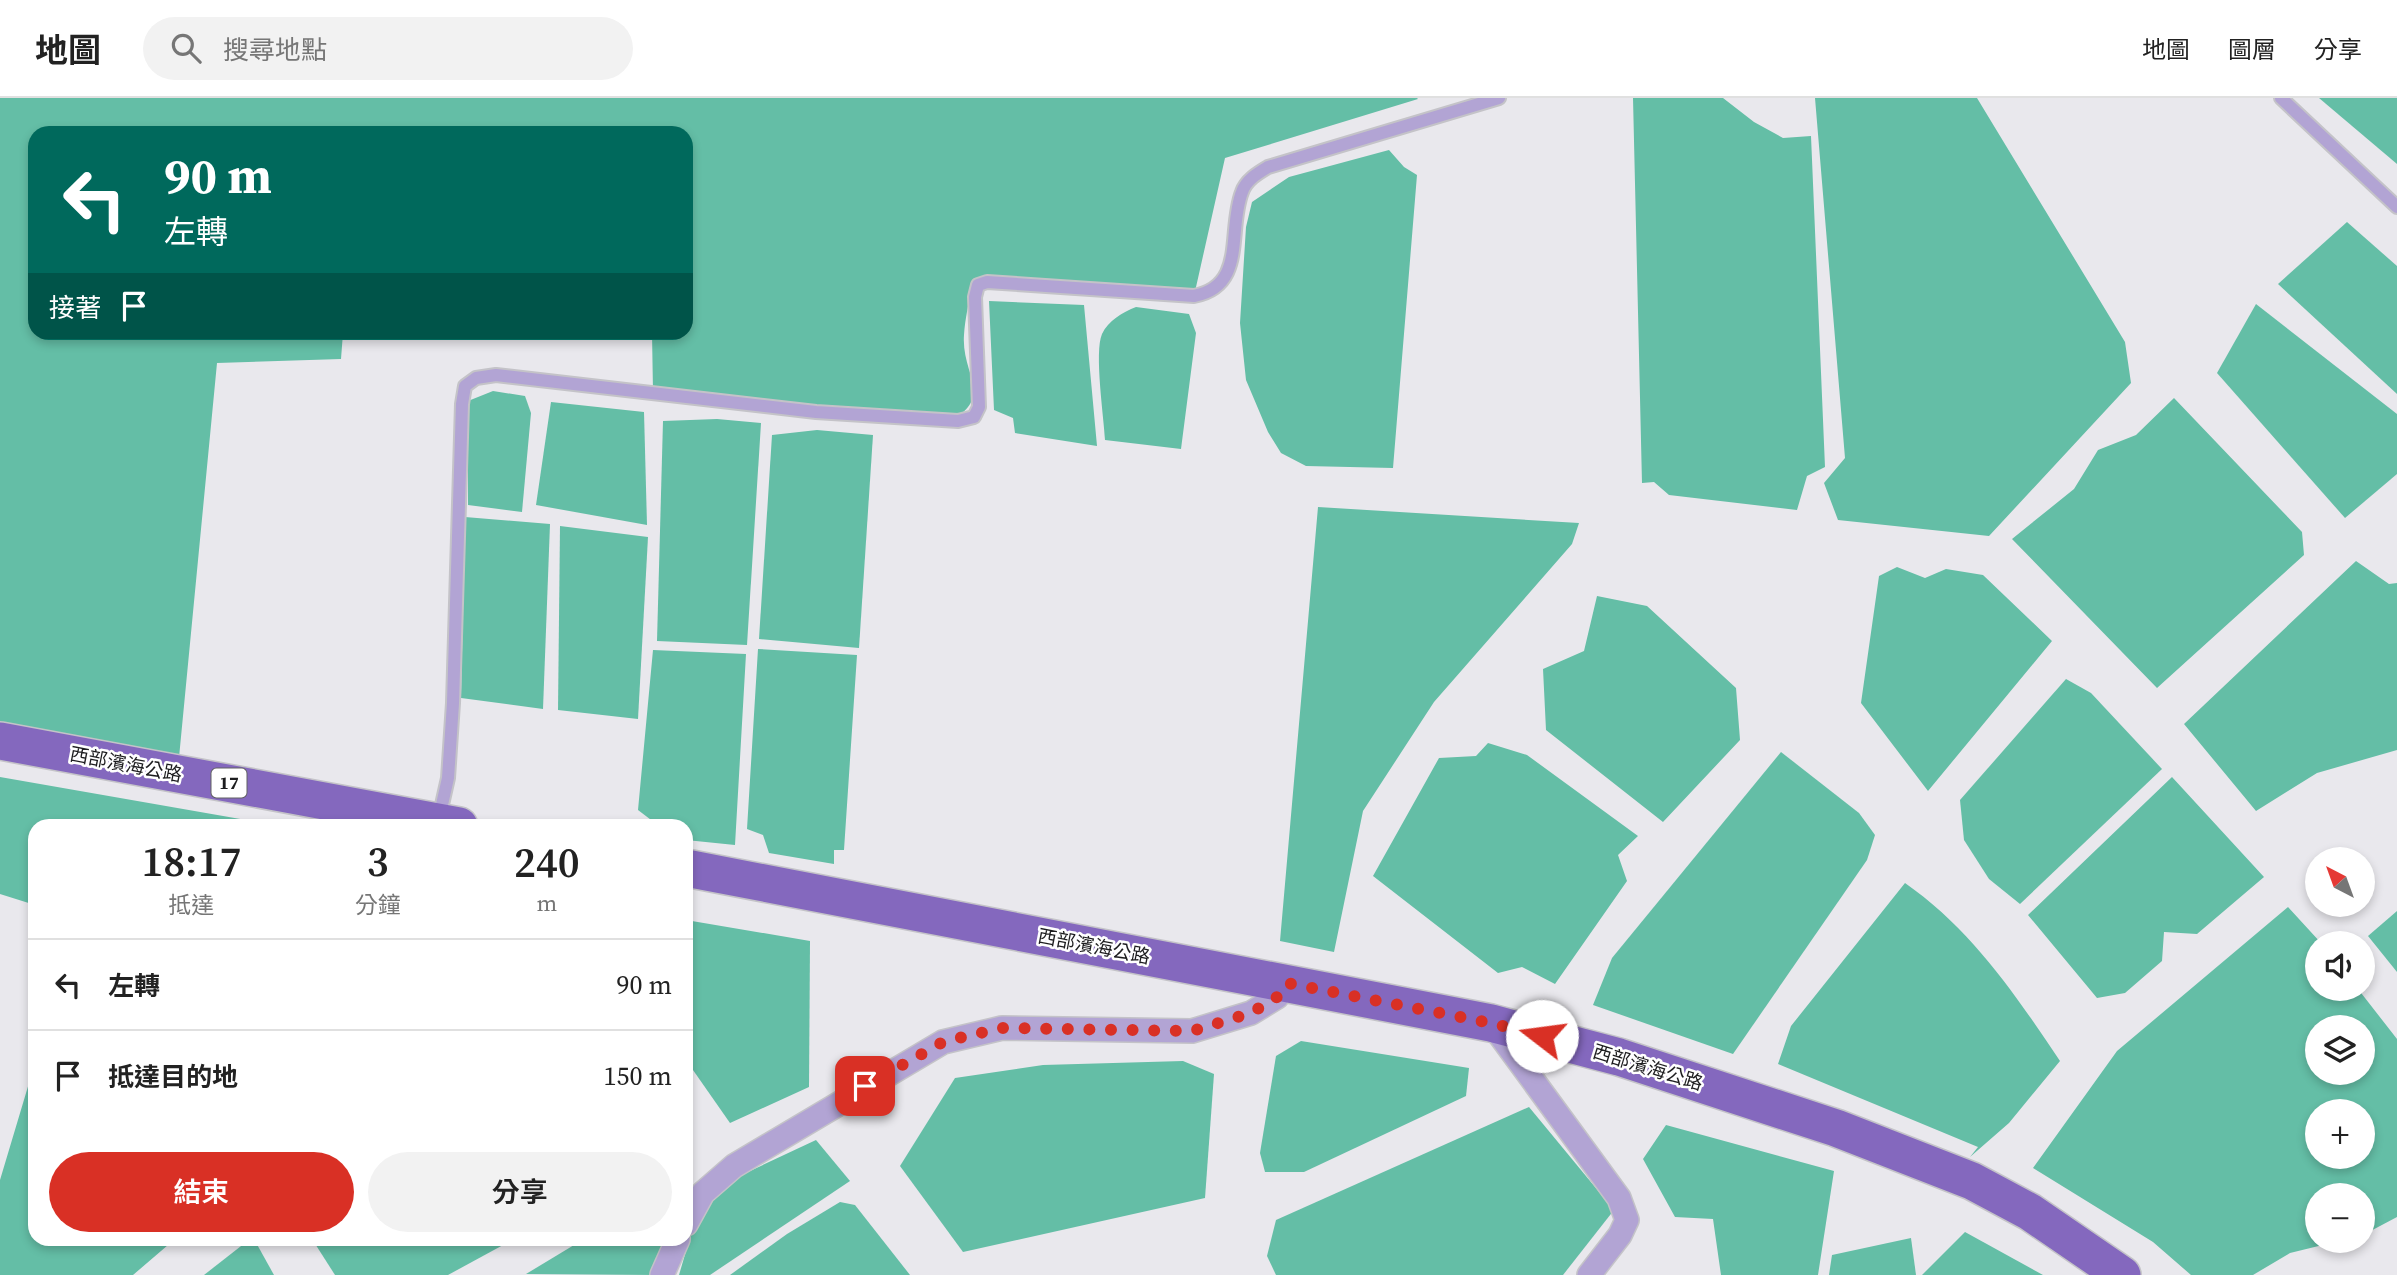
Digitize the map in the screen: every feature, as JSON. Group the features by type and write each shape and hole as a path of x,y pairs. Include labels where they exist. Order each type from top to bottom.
{"main road":[{"name":"西部濱海公路","path":"0,741 413,819"},
{"name":"西部濱海公路","path":"693,869 1491,1023 1619,1057 1836,1128 1972,1181 2030,1213 2122,1275"}],"street":[{"path":"693,1211 703,1193 734,1166 943,1042 1002,1028 1192,1031 1251,1013 1277,997 1287,983"},
{"path":"1491,1023 1619,1198 1627,1220 1620,1235 1589,1275"},
{"path":"662,1275 675,1246"}],"lane":[{"path":"445,819 453,703 462,404 465,386 477,377 496,376 816,412 958,421 974,417 979,408 975,297 978,285 987,282 1194,296 1210,293 1221,286 1228,274 1242,191 1253,176 1268,167 1499,98"},
{"path":"2281,98 2397,207"}],"shaded area":[{"path":"0,98 1418,99 1225,158 1194,296 972,286 966,317 964,350 973,395 970,404 961,414 946,424 653,392 652,340 693,340 693,126 28,126 28,340 342,340 341,359 217,363 178,768 0,727"},
{"path":"1633,98 1723,98 1754,122 1783,138 1811,136 1825,467 1807,476 1797,510 1669,495 1654,482 1642,483"},
{"path":"1815,98 1977,98 2125,342 2131,383 1989,536 1838,520 1824,483 1845,458"},
{"path":"2319,98 2397,98 2397,164"},
{"path":"1389,150 1404,167 1417,175 1393,468 1306,466 1281,453 1268,432 1246,380 1240,323 1246,227 1252,202 1289,177"},
{"path":"2347,222 2397,266 2397,394 2278,284"},
{"path":"989,301 1084,305 1097,446 1015,433 1013,418 994,410"},
{"path":"2256,304 2397,414 2397,474 2345,518 2217,373"},
{"path":"1136,307 1189,314 1196,333 1181,449 1105,440 1099,370 1102,334 1112,321"},
{"path":"493,391 525,396 531,413 522,512 468,505 468,401"},
{"path":"2174,398 2302,532 2304,555 2157,688 2012,539 2074,489 2098,450 2136,435"},
{"path":"551,402 644,412 647,525 536,505"},
{"path":"717,419 761,423 747,645 657,641 663,421"},
{"path":"817,430 873,435 859,648 759,639 772,435"},
{"path":"1318,507 1579,523 1572,544 1434,702 1363,811 1334,952 1280,941"},
{"path":"465,517 550,524 543,709 461,698"},
{"path":"560,526 648,537 638,719 558,710"},
{"path":"2356,561 2389,584 2397,583 2397,750 2317,773 2256,811 2184,724"},
{"path":"1897,567 1925,578 1946,569 1983,575 2052,641 1928,791 1861,703 1879,576"},
{"path":"1597,596 1647,606 1736,688 1740,740 1663,822 1546,730 1543,669 1584,651"},
{"path":"758,649 857,655 844,850 834,850 834,864 769,853 763,835 747,829"},
{"path":"653,650 746,654 735,845 693,841 693,819 650,819 638,810"},
{"path":"2066,679 2091,693 2162,769 2020,904 1989,879 1964,840 1960,800"},
{"path":"1488,743 1527,755 1638,836 1618,855 1627,881 1555,984 1522,967 1498,973 1373,876 1439,758 1476,756"},
{"path":"1781,752 1859,813 1875,835 1867,860 1733,1054 1593,1005 1612,958"},
{"path":"0,777 241,819 28,819 28,903 0,894"},
{"path":"2172,777 2264,877 2197,934 2164,932 2162,961 2125,993 2097,998 2028,915"},
{"path":"1905,883 1929,901 1971,942 2009,987 2060,1061 2009,1123 1970,1157 1978,1147 1778,1064 1791,1026"},
{"path":"2288,907 2310,931 2305,931 2305,1001 2367,1001 2397,1039 2397,1217 2375,1229 2375,1183 2305,1183 2305,1249 2290,1253 2253,1275 2191,1275 2153,1242 2033,1168 2117,1051"},
{"path":"2397,911 2397,972 2375,945 2374,931"},
{"path":"693,921 810,941 809,1087 730,1123 693,1070"},
{"path":"1301,1041 1469,1068 1466,1096 1304,1172 1265,1172 1260,1153 1276,1056"},
{"path":"1183,1061 1214,1074 1205,1198 963,1252 900,1166 955,1078 1043,1065"},
{"path":"28,1086 28,1246 167,1246 133,1275 0,1275 0,1180"},
{"path":"1529,1107 1614,1210 1563,1275 1276,1275 1267,1256 1276,1220"},
{"path":"1666,1125 1834,1171 1818,1275 1721,1275 1713,1219 1675,1217 1643,1159"},
{"path":"816,1140 850,1181 710,1275 679,1275 687,1246 693,1246 693,1227 703,1193"},
{"path":"840,1202 855,1205 910,1275 730,1275 787,1234"},
{"path":"1965,1232 2043,1275 1922,1275"},
{"path":"1911,1238 1916,1275 1829,1275 1832,1255"},
{"path":"241,1246 258,1246 274,1275 204,1275"},
{"path":"316,1246 501,1246 448,1275 335,1275"},
{"path":"572,1246 661,1246 654,1275 526,1274"}],"route":[{"path":"865,1086 943,1042 963,1037 1002,1028 1192,1031 1251,1013 1277,997 1287,983 1491,1023 1542,1036"}]}
